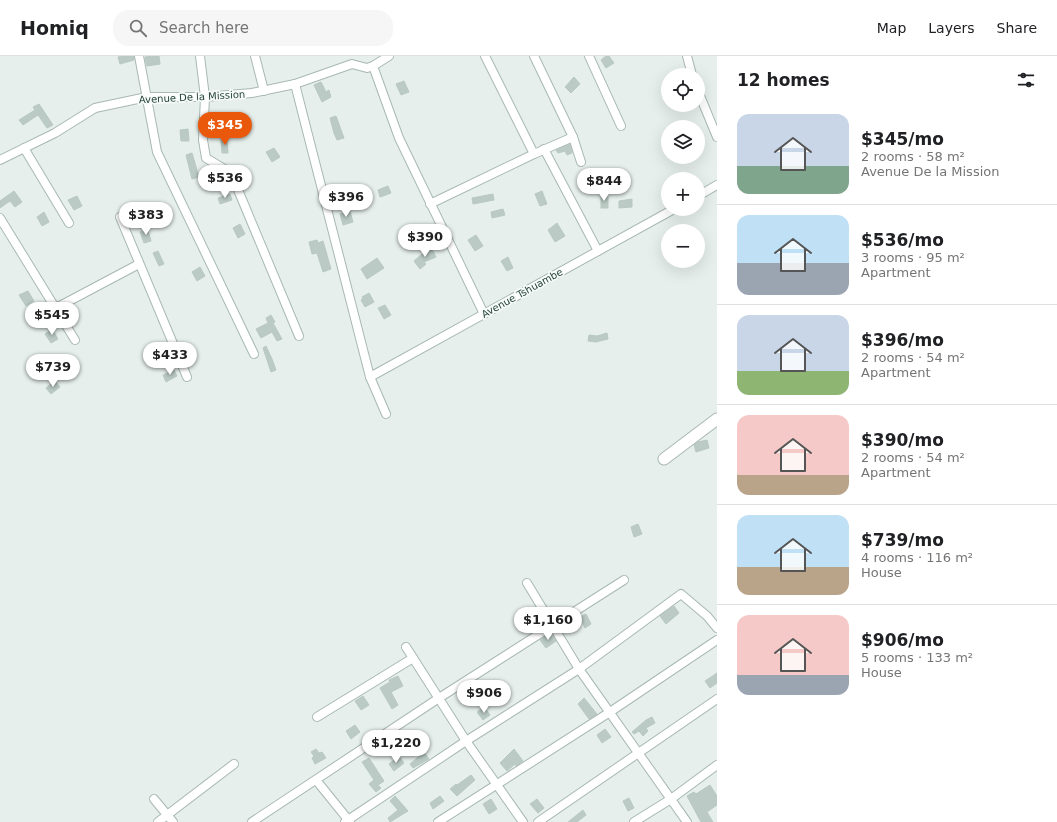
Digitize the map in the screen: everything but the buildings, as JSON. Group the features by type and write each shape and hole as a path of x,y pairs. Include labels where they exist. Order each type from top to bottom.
{"street":[{"path":"139,56 157,152 254,354"},
{"path":"200,56 204,97 204,140 206,158 231,173 299,336"},
{"path":"255,56 264,91"},
{"path":"389,56 373,66 399,138 484,314"},
{"path":"485,56 534,154"},
{"path":"534,56 573,137 581,162"},
{"path":"589,56 621,126"},
{"path":"687,56 690,68"},
{"name":"Avenue De la Mission","path":"0,160 54,133 94,108 147,98 204,97 252,93 295,84 342,66 352,64 367,68 373,66"},
{"path":"295,84 370,377 386,414"},
{"path":"705,108 717,137"},
{"path":"430,204 573,137"},
{"path":"24,148 69,223"},
{"path":"544,150 598,251"},
{"path":"705,192 717,185"},
{"name":"Avenue Tshuambe","path":"370,377 661,216"},
{"path":"120,217 187,377"},
{"path":"0,218 76,340"},
{"path":"56,308 139,264"},
{"path":"664,459 717,419"},
{"path":"252,822 438,698 624,580"},
{"path":"527,583 579,669 687,822"},
{"path":"316,780 348,821 466,741 579,669 680,594 707,616 717,628"},
{"path":"438,822 610,712 717,640"},
{"path":"406,647 466,741 523,822"},
{"path":"317,717 413,658"},
{"path":"538,822 717,699"},
{"path":"158,822 234,764"},
{"path":"634,822 671,799 717,765"},
{"path":"154,799 173,822"}]}
